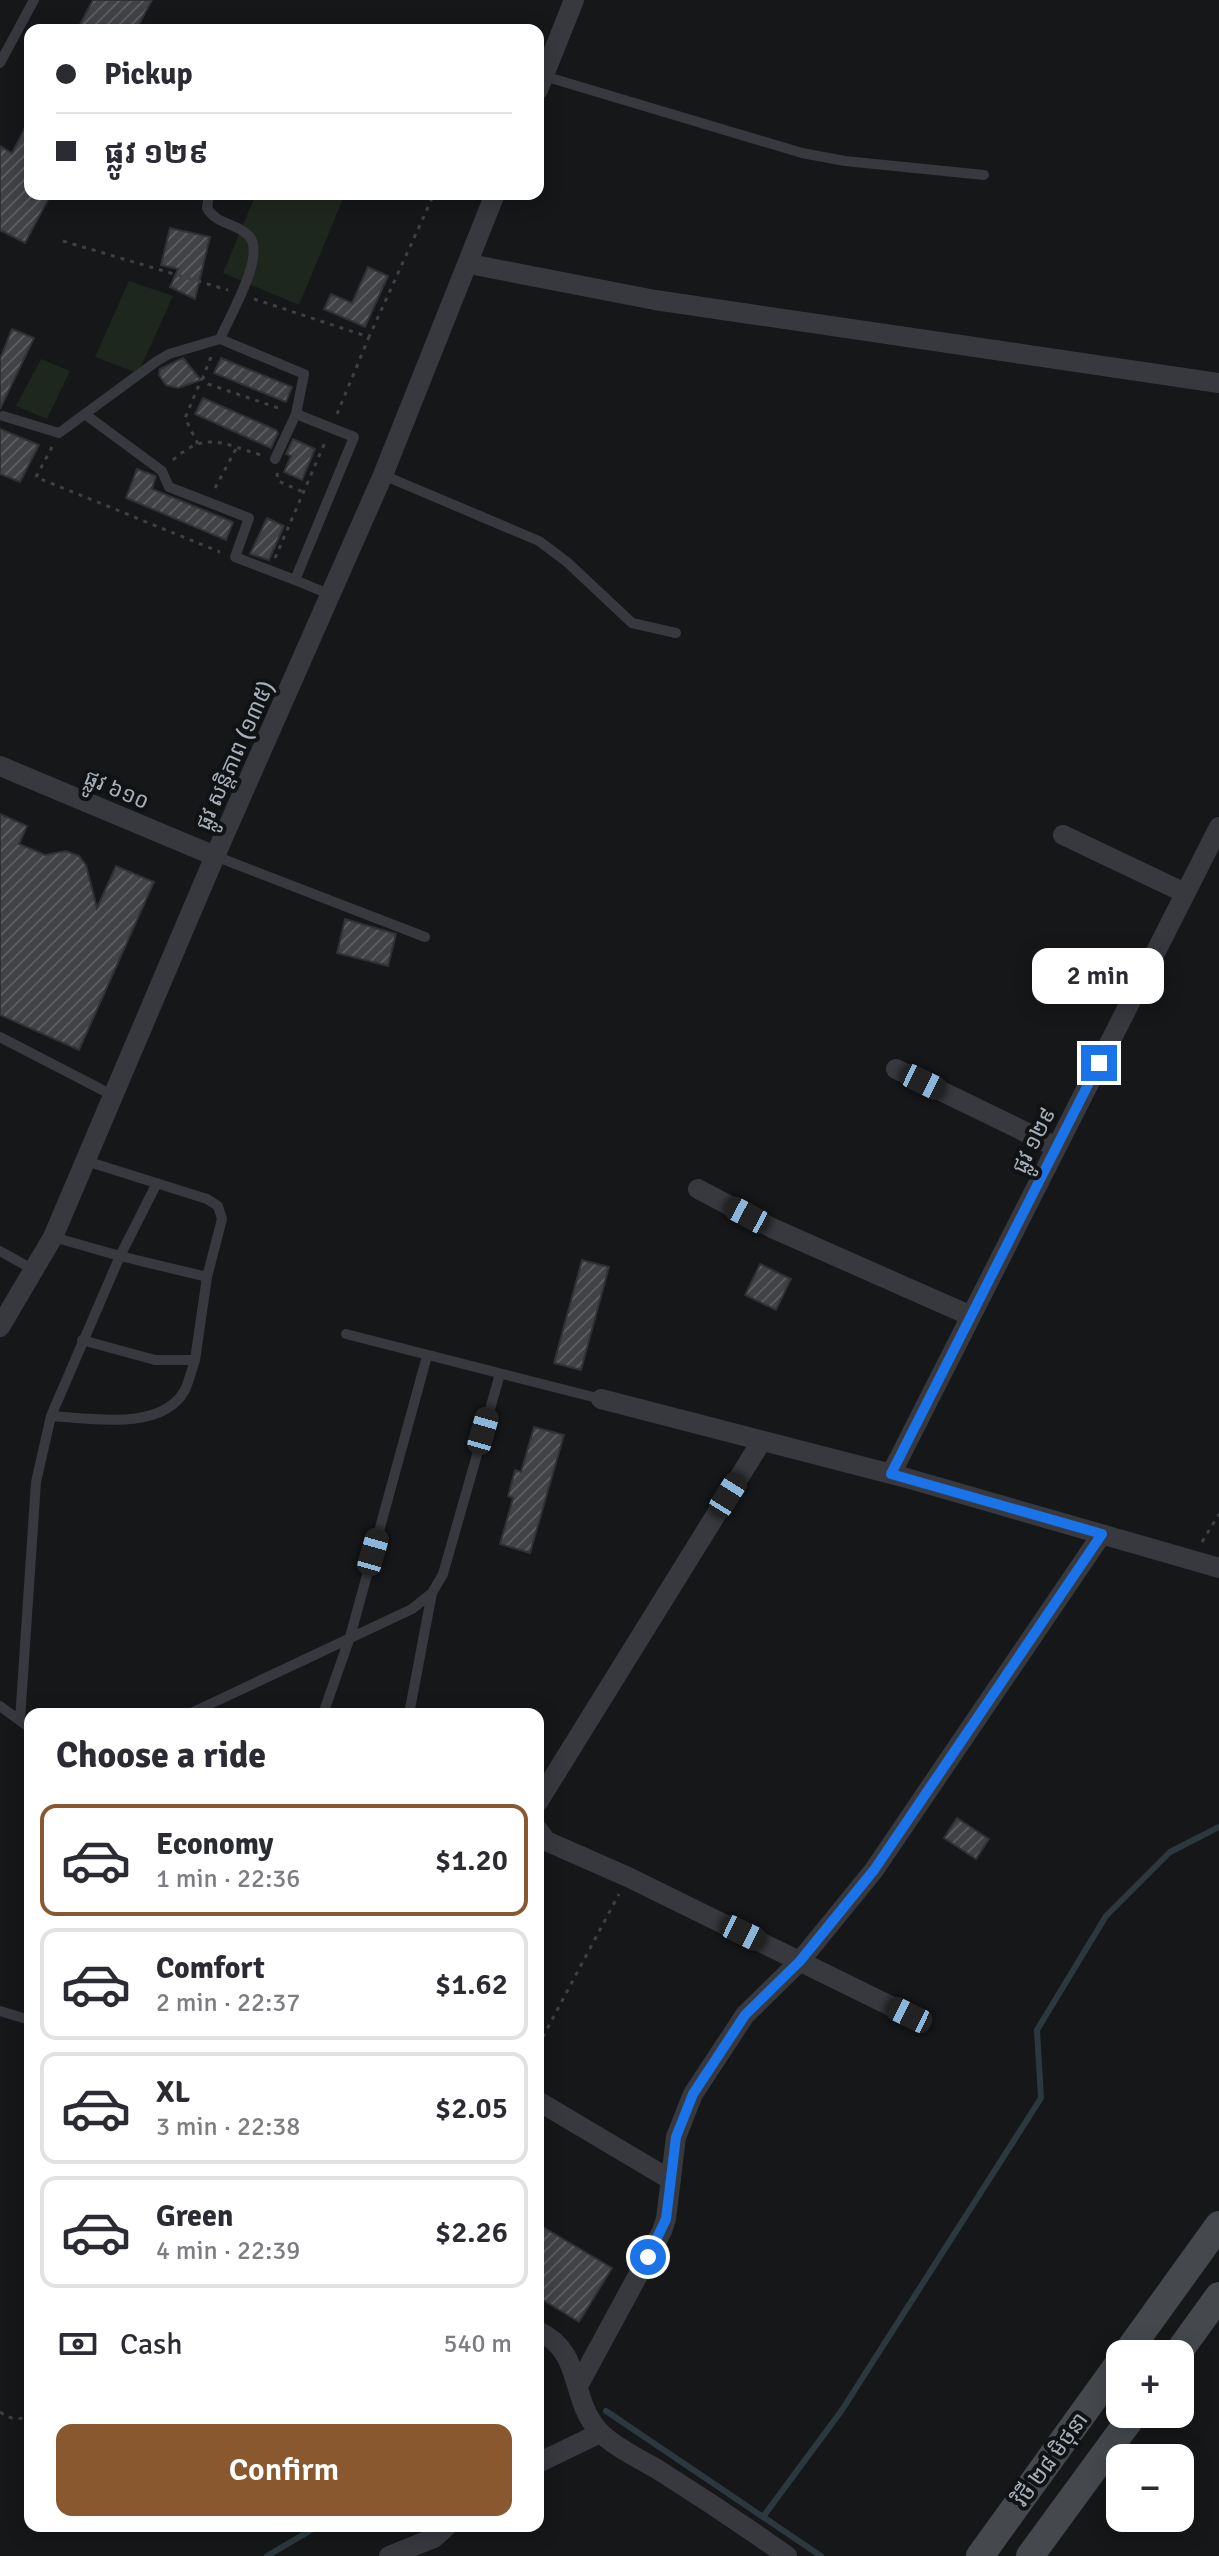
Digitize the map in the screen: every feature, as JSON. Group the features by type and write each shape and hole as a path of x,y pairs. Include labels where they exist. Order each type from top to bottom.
{"main road":[{"path":"1136,2340 1219,2225"},
{"path":"1187,2340 1219,2296"},
{"name":"វិថី ២៨ មិថុនា","path":"980,2556 1106,2381"},
{"path":"1030,2556 1124,2428"}],"street":[{"path":"544,75 574,0"},
{"name":"ផ្លូវ សន្តិភាព (១៣៥)","path":"0,1327 53,1237 215,856 383,475 469,264 488,200"},
{"path":"469,264 655,300 1219,383"},
{"name":"ផ្លូវ ៦១០","path":"0,766 215,856"},
{"name":"ផ្លូវ ១២៩","path":"891,1474 1219,827"},
{"path":"1063,835 1185,893"},
{"path":"896,1069 1056,1147"},
{"path":"698,1189 772,1228 971,1316"},
{"path":"601,1399 891,1474 1219,1568"},
{"path":"544,1792 761,1442"},
{"path":"578,2386 662,2231 676,2137 693,2094 745,2015 800,1961 874,1870 1102,1534"},
{"path":"544,1838 909,2015"},
{"path":"544,2105 671,2180"},
{"path":"544,2334 568,2356 584,2412 600,2433 731,2515 787,2556"},
{"path":"544,2460 600,2433"},
{"path":"389,2556 434,2538 440,2532"}],"lane":[{"path":"0,63 34,0"},
{"path":"544,84 802,153 845,161 984,175"},
{"path":"208,200 207,208 212,216 248,235 255,247 253,264 220,339"},
{"path":"3,416 59,433 157,361 169,354 220,339 304,374 296,414 275,459"},
{"path":"295,580 354,437 296,414"},
{"path":"86,415 162,471 169,487 249,518 235,557 331,595"},
{"path":"383,475 539,541 567,562 632,623 676,633"},
{"path":"215,856 425,937"},
{"path":"0,1037 114,1096"},
{"path":"51,1416 126,1420 160,1413 184,1392 195,1360 207,1277 222,1219 218,1206 207,1199 86,1161"},
{"path":"20,1720 36,1482 51,1416 120,1256 157,1183"},
{"path":"53,1237 207,1277"},
{"path":"0,1251 34,1270"},
{"path":"346,1334 601,1399"},
{"path":"82,1340 155,1360 195,1360"},
{"path":"325,1708 350,1637 427,1356"},
{"path":"410,1708 432,1593 443,1574 500,1374"},
{"path":"202,1708 412,1609 432,1593"},
{"path":"0,1706 24,1723"},
{"path":"0,2011 24,2018"}],"path":[{"path":"270,571 369,337 431,200"},
{"path":"63,241 201,280 369,337"},
{"path":"198,444 185,418 220,339"},
{"path":"203,377 208,384 296,414"},
{"path":"59,433 36,477 235,557"},
{"path":"162,471 184,451 212,440 275,459 278,481 303,493"},
{"path":"208,502 236,448"},
{"path":"1192,1559 1219,1514"},
{"path":"544,2035 628,1877"},
{"path":"0,2412 10,2419 24,2418"}],"shaded area":[{"path":"253,200 343,200 299,305 223,273"},
{"path":"129,281 173,296 138,373 95,357"},
{"path":"41,359 70,371 47,419 16,406"}],"building":[{"path":"93,0 152,0 139,24 80,24"},
{"path":"24,130 24,200 48,200 25,243 0,230 0,146 12,153"},
{"path":"170,228 210,237 195,299 170,287 178,269 161,265"},
{"path":"368,267 388,276 365,327 324,309 331,294 352,303"},
{"path":"12,329 34,338 0,409 0,359"},
{"path":"183,358 201,380 178,388 166,385 159,375 160,369"},
{"path":"221,358 292,387 286,402 214,373"},
{"path":"203,398 276,430 278,433 271,448 195,414"},
{"path":"0,429 39,445 20,482 0,474"},
{"path":"293,439 315,449 302,480 284,472 291,456 286,454"},
{"path":"137,469 156,476 152,489 233,522 226,540 126,498"},
{"path":"267,518 284,526 269,560 250,554"},
{"path":"0,814 27,826 19,844 45,855 66,851 79,856 86,865 97,908 116,866 154,882 79,1050 0,1015"},
{"path":"345,919 396,934 388,966 337,953"},
{"path":"582,1260 609,1267 581,1370 554,1363"},
{"path":"760,1264 791,1279 776,1310 745,1295"},
{"path":"534,1427 564,1435 530,1553 500,1544 513,1498 508,1496 515,1470 521,1472"},
{"path":"957,1818 989,1839 976,1859 944,1838"},
{"path":"544,2228 612,2268 579,2322 544,2301"}],"waterway":[{"path":"763,2517 842,2410 1041,2098 1037,2030 1106,1916 1170,1852 1219,1827"},
{"path":"606,2411 821,2556"},
{"path":"267,2556 308,2532"}],"route":[{"path":"648,2257 666,2219 676,2137 693,2094 745,2015 800,1961 874,1870 1102,1534 891,1474 1099,1063"}]}
